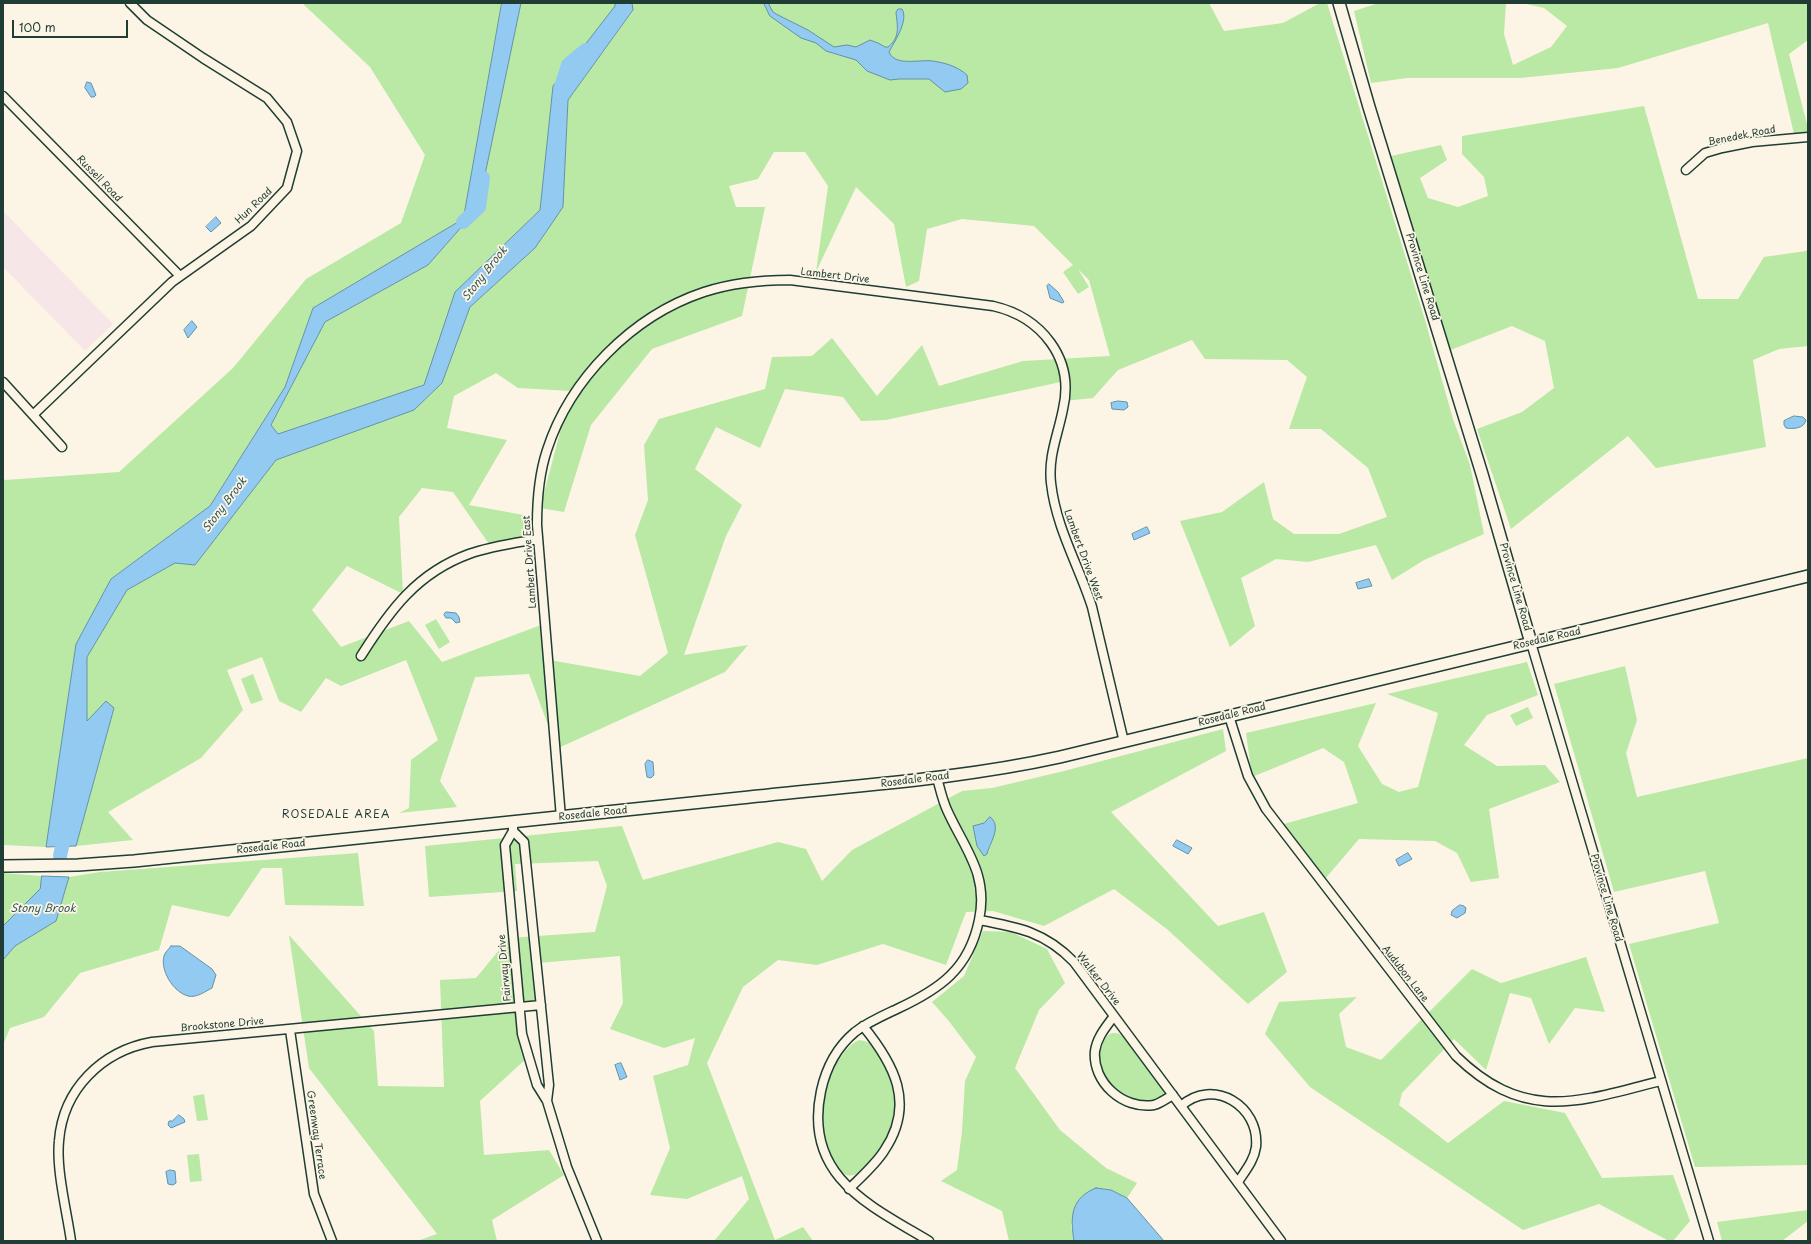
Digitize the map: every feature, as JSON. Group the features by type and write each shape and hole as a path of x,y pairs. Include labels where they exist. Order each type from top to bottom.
{"street":[{"name":"Hun Road","path":"34,415 180,276 251,226 287,188 297,151 287,122 267,98 203,58 147,20 130,3"},
{"name":"Province Line Road","path":"1339,3 1369,107 1482,474 1660,1081 1709,1241"},
{"name":"Russell Road","path":"3,96 180,276"},
{"name":"Benedek Road","path":"1686,170 1705,153 1722,148 1752,142 1808,138"},
{"name":"Lambert Drive","path":"692,297 723,287 742,283 766,280 790,280 977,304"},
{"name":"Lambert Drive East","path":"561,818 538,539 537,506 542,468 554,432 575,393 604,357 624,338 664,310 692,297"},
{"name":"Lambert Drive West","path":"977,304 1005,308 1027,319 1046,336 1059,358 1063,370 1065,395 1064,409 1051,454 1050,467 1052,491 1061,527 1086,588 1092,607 1124,742"},
{"path":"3,382 62,447"},
{"path":"361,656 380,626 399,601 422,580 437,569 453,560 482,550 538,539"},
{"name":"Rosedale Road","path":"3,866 78,865 513,827 561,818 937,778 1020,766 1808,576"},
{"name":"Audubon Lane","path":"1229,716 1248,776 1266,809 1456,1056 1468,1068 1482,1079 1509,1092 1528,1098 1557,1102 1590,1099 1660,1081"},
{"path":"929,1241 868,1204 849,1189 831,1166 825,1153 819,1126 819,1100 823,1082 835,1055 844,1043 863,1026 927,994 945,981 960,964 968,951 979,920 981,898 977,869 947,809 937,778"},
{"name":"Fairway Drive","path":"547,1101 549,1085 524,842 513,827 505,845 518,1007 522,1034 540,1091 547,1101 567,1167 597,1241"},
{"name":"Walker Drive","path":"979,920 1025,929 1052,943 1074,962 1281,1241"},
{"name":"Brookstone Drive","path":"71,1241 60,1165 59,1141 65,1112 78,1087 87,1075 109,1057 138,1044 152,1042 541,1005"},
{"name":"Walker Drive","path":"1114,1016 1101,1034 1095,1051 1098,1070 1105,1084 1116,1095 1135,1104 1154,1105 1173,1094"},
{"path":"849,1189 885,1150 896,1125 899,1111 899,1099 894,1073 879,1045 863,1026"},
{"name":"Greenway Terrace","path":"290,1030 314,1194 332,1241"},
{"path":"1181,1106 1197,1095 1214,1093 1232,1100 1247,1115 1255,1136 1256,1146 1250,1164 1238,1182"}],"shaded area":[{"path":"3,211 113,324 85,351 3,267"}],"green space":[{"path":"302,3 502,3 463,219 313,308 285,387 210,506 111,579 76,644 46,847 3,845 3,478 5,480 119,472 233,368 306,279 401,223 425,155 370,67"},
{"path":"521,3 615,3 616,5 553,86 540,210 455,292 424,385 278,434 271,425 325,322 428,265 478,208"},
{"path":"632,3 1209,3 1224,31 1283,23 1320,3 1327,3 1425,320 1453,419 1470,465 1484,534 1424,560 1392,580 1376,545 1308,562 1276,559 1241,578 1255,626 1230,647 1180,521 1222,512 1264,482 1273,519 1294,534 1339,534 1387,517 1368,468 1321,429 1289,429 1307,377 1287,360 1205,359 1192,340 1118,370 1093,398 1064,401 1065,381 886,420 861,421 843,397 785,389 760,448 716,427 695,469 742,505 726,536 684,655 748,645 725,672 554,750 548,725 529,674 475,677 440,781 457,807 399,813 409,808 411,760 438,740 406,660 341,686 326,678 301,712 279,701 262,657 227,670 243,710 201,758 108,812 133,840 76,846 114,708 87,721 87,657 127,590 175,563 195,565 276,460 414,410 442,383 470,307 535,248 563,207 568,100 633,11","holes":["774,152 805,152 828,186 816,272 856,187 894,224 906,287 919,281 927,229 962,219 1034,226 1073,265 1063,272 1078,294 1089,287 1078,269 1089,280 1110,356 1023,361 939,386 922,345 877,396 832,338 812,356 772,357 765,389 659,419 644,445 648,500 635,535 668,653 640,676 544,659 541,625 442,662 409,621 341,647 312,610 347,566 403,594 399,517 422,488 453,492 489,544 540,537 540,518 469,505 507,440 447,428 454,396 496,373 518,388 571,391 540,508 564,512 591,425 652,349 742,316 765,207 736,207 729,186 758,179"]},
{"path":"1379,3 1506,3 1504,34 1513,65 1551,47 1567,26 1544,8 1522,3 1808,3 1808,40 1789,54 1808,128 1808,134 1794,134 1768,23 1618,68 1520,78 1407,78 1371,83 1354,11"},
{"path":"1644,106 1698,299 1738,299 1764,257 1806,251 1808,248 1808,346 1779,349 1753,360 1766,447 1656,468 1628,436 1511,529 1477,429 1522,412 1554,388 1545,341 1512,326 1448,351 1391,156 1441,145 1447,160 1420,178 1428,198 1458,207 1488,196 1484,177 1462,154 1462,136"},
{"path":"436,619 450,642 439,649 425,625"},
{"path":"1527,662 1538,695 1487,715 1464,745 1497,766 1545,765 1560,782 1489,809 1499,878 1471,882 1457,853 1435,841 1359,839 1325,879 1301,858 1277,826 1358,803 1344,762 1323,748 1252,777 1246,733 1376,703 1358,746 1382,784 1399,792 1418,787 1438,713 1387,694"},
{"path":"1625,666 1637,720 1626,753 1637,797 1808,758 1808,1165 1695,1167 1629,944 1719,923 1705,871 1614,892 1554,684"},
{"path":"253,674 263,700 251,704 241,679"},
{"path":"1528,707 1533,718 1516,726 1510,715"},
{"path":"1223,729 1226,751 1111,812 1218,926 1264,912 1287,972 1248,1004 1168,930 1114,889 1044,926 993,911 966,912 946,965 883,944 817,965 778,960 743,987 707,1063 775,1240 803,1227 813,1241 714,1241 749,1199 742,1176 687,1199 650,1195 670,1148 653,1076 688,1065 695,1038 664,1048 610,1029 623,1003 620,956 538,963 541,1008 517,1010 527,1058 480,1101 484,1155 549,1150 564,1175 492,1220 497,1241 417,1241 437,1234 309,1068 289,935 374,1031 378,1086 444,1087 440,980 476,978 509,938 595,932 607,886 598,861 515,864 517,891 429,897 425,846 622,826 643,880 778,842 806,849 822,881 852,850 962,791 992,788 1064,771"},
{"path":"358,853 364,906 285,905 282,868 262,868 229,917 172,905 159,950 80,973 44,1017 10,1028 3,1045 3,960 15,946 56,921 69,877 100,872"},
{"path":"3,873 42,876 40,889 3,926"},
{"path":"983,931 1011,932 1047,949 1065,983 1039,1010 1015,1068 1060,1130 1106,1168 1137,1183 1127,1198 1111,1190 1096,1188 1071,1225 1074,1241 1009,1241 1002,1211 941,1181 957,1170 962,1131 965,1081 976,1057 948,1020 932,1002 964,976"},
{"path":"1586,957 1605,1012 1575,1008 1549,1044 1531,998 1510,993 1486,1070 1454,1039 1402,1093 1399,1105 1448,1143 1504,1101 1565,1113 1602,1178 1673,1175 1690,1221 1673,1241 1669,1241 1599,1204 1523,1230 1310,1087 1265,1034 1279,1002 1357,997 1339,1014 1346,1047 1381,1060 1472,969 1501,983"},
{"path":"1112,1033 1118,1033 1121,1035 1132,1046 1143,1061 1163,1090 1164,1094 1158,1099 1151,1102 1135,1101 1120,1094 1107,1080 1101,1064 1100,1048 1103,1040"},
{"path":"859,1040 867,1042 872,1046 886,1065 893,1086 895,1108 891,1126 879,1151 871,1163 861,1171 852,1175 842,1173 834,1162 825,1137 822,1111 826,1085 831,1073 845,1051"},
{"path":"204,1094 208,1120 197,1121 193,1096"},
{"path":"199,1154 202,1181 190,1182 187,1155"},
{"path":"1808,1210 1808,1221 1782,1241 1722,1241 1717,1222"}],"water":[{"path":"502,3 521,3 478,208 428,265 325,322 271,425 278,434 424,385 455,292 540,210 553,86 615,6 615,3 632,3 633,10 568,100 563,207 535,248 470,307 442,383 414,410 276,460 195,565 175,563 127,590 87,657 87,721 106,701 114,708 76,846 46,847 76,644 111,579 210,506 285,387 313,308 463,219"},
{"path":"764,3 768,3 773,12 808,30 834,47 847,45 856,47 870,40 888,47 897,35 896,12 898,9 902,9 904,19 897,37 889,52 892,57 902,61 933,61 951,65 967,75 968,83 961,89 945,92 929,79 890,80 867,71 856,60 826,51 816,43 801,38 770,16"},
{"path":"87,82 91,83 96,95 94,97 91,97 85,88"},
{"path":"216,217 221,223 211,232 206,227"},
{"path":"1049,284 1058,292 1064,302 1062,303 1050,298 1047,286"},
{"path":"192,321 197,327 188,338 184,330"},
{"path":"1118,401 1127,402 1128,407 1124,410 1112,409 1111,403"},
{"path":"1794,416 1803,417 1806,420 1805,423 1798,428 1786,428 1784,421"},
{"path":"1147,527 1150,533 1134,540 1132,534"},
{"path":"1369,579 1372,586 1358,589 1356,583"},
{"path":"446,612 456,613 460,622 456,623 451,618 446,618 444,615"},
{"path":"648,760 653,762 654,775 651,778 647,777 645,764"},
{"path":"990,817 994,821 995,830 987,854 984,856 977,846 973,826 984,823"},
{"path":"1177,840 1192,848 1188,854 1173,846"},
{"path":"1408,853 1412,859 1399,866 1396,860"},
{"name":"Stony Brook","path":"42,876 69,877 56,921 15,946 3,960 3,926 40,889"},
{"path":"1460,905 1466,908 1465,913 1457,918 1451,915 1452,911"},
{"path":"171,946 180,946 212,969 216,975 212,988 194,996 182,994 177,990 166,974 163,962 166,952"},
{"path":"621,1063 627,1077 620,1080 615,1065"},
{"path":"179,1115 185,1122 171,1128 168,1125 169,1121 172,1121"},
{"path":"170,1170 175,1171 176,1183 173,1185 168,1184 166,1172"},
{"path":"1096,1188 1111,1190 1127,1198 1164,1241 1074,1241 1072,1224 1074,1209 1081,1197"}],"waterway":[{"name":"Stony Brook","path":"561,87 568,65 586,50"},
{"name":"Stony Brook","path":"463,222 479,207 483,178"},
{"name":"Stony Brook","path":"60,856 66,829"}],"district":[{"name":"ROSEDALE AREA","path":"336,815"}]}
